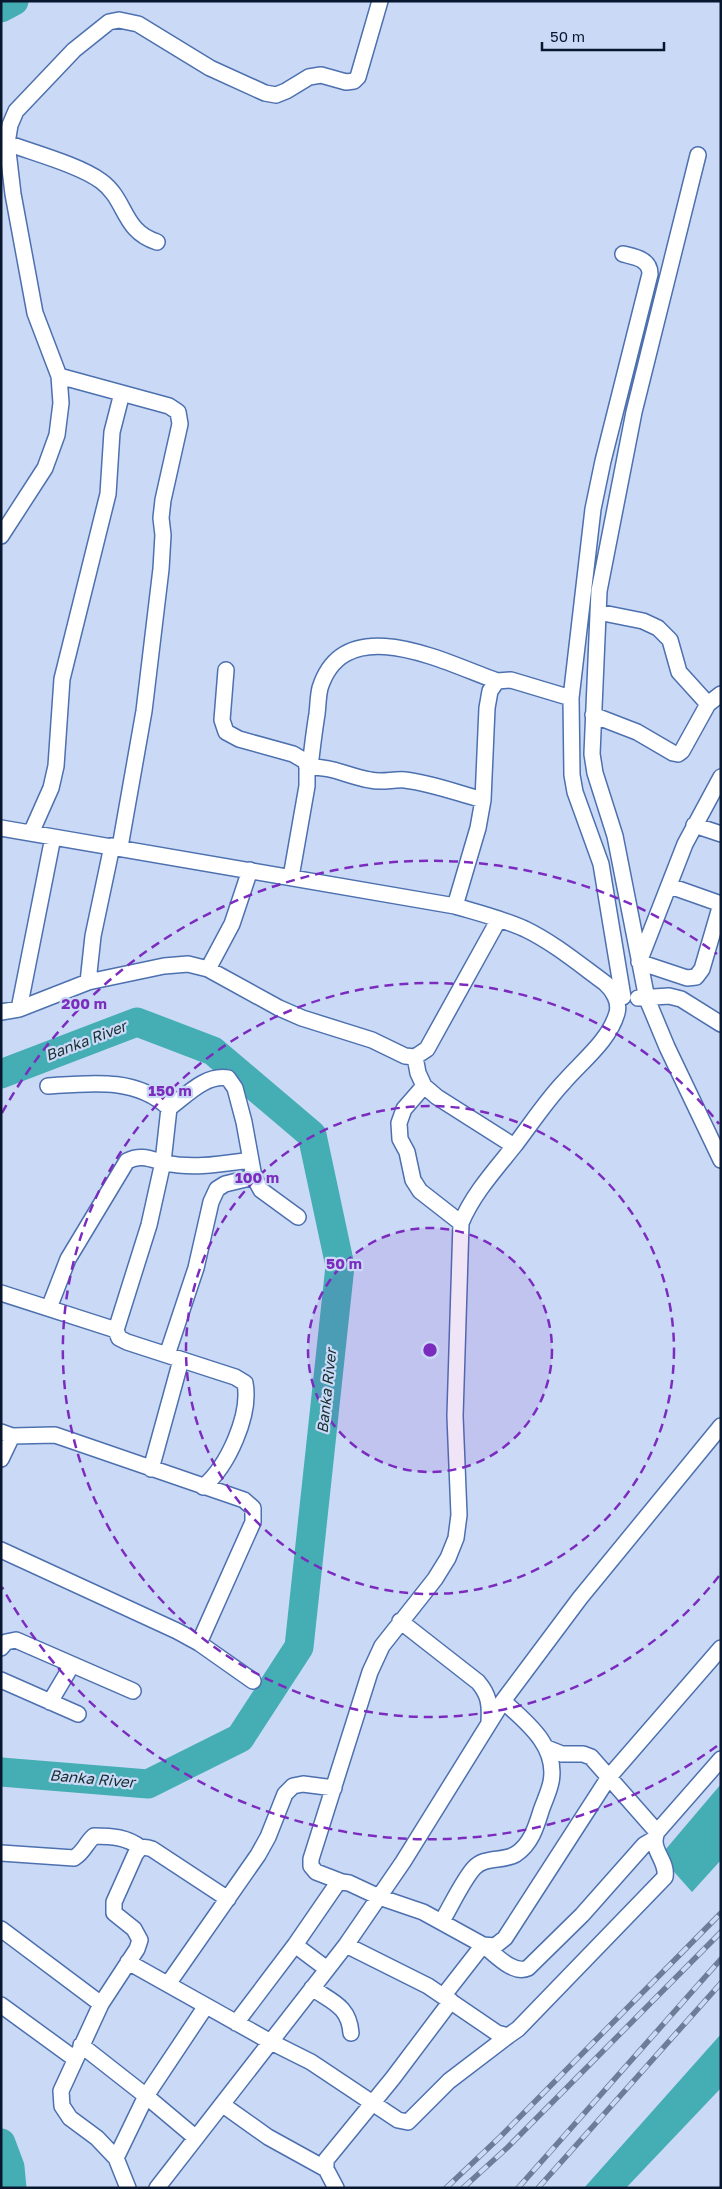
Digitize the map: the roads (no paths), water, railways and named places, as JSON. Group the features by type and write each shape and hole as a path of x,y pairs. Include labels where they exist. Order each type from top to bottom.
{"street":[{"path":"1,536 45,468 58,427 61,404 59,376 34,313 13,194 8,144 10,125 16,111 74,50 109,22 119,20 138,24 210,68 265,93 276,95 308,77 321,75 346,82 356,79 380,1"},
{"path":"8,144 79,170 100,180 112,191 137,231 144,238 157,242"},
{"path":"698,155 634,412 599,591 592,754 595,773 615,836 647,999 708,1137 721,1160"},
{"path":"623,254 641,259 647,264 650,274 603,460 593,509 572,698 572,775 575,792 601,864 619,997 618,1011 610,1029 562,1083 468,1207 461,1223 455,1416 460,1515 456,1538 448,1558 435,1579 382,1646 370,1672 311,1858 311,1866 316,1872 342,1882 349,1882 379,1897 442,1921 483,1945 515,1969 522,1971 528,1968 582,1915 644,1845 655,1836 721,1759"},
{"path":"59,376 169,406 178,412 180,424 163,500 161,568 146,692 116,847 93,936 88,982"},
{"path":"31,833 51,788 56,766 62,679 108,494 112,432 122,393"},
{"path":"598,612 643,622 658,628 670,640 679,672 708,704"},
{"path":"291,878 307,786 320,689 327,671 338,656 366,646 406,648 497,680 511,680 572,698"},
{"path":"226,670 222,720 226,732 239,739 293,754 305,761 309,767"},
{"path":"455,906 471,857 483,800 487,708 490,691 497,680"},
{"path":"593,715 637,732 678,754 682,751 708,704 721,694"},
{"path":"309,767 337,770 375,781 403,780 422,783 483,800"},
{"path":"639,962 685,844 721,778"},
{"path":"694,825 721,834"},
{"path":"1,828 455,906 499,919 547,941 612,988 619,997 647,999 669,996 681,999 721,1024"},
{"path":"20,1009 53,837"},
{"path":"208,969 232,924 250,870"},
{"path":"639,962 687,978 696,977 702,969 721,904 670,886"},
{"path":"1,1012 20,1009 88,982 164,966 188,964 208,969 279,1008 302,1018 372,1040 405,1056 415,1057 427,1049 499,919"},
{"path":"415,1057 418,1073 424,1086 437,1097 514,1146"},
{"path":"203,1487 215,1477 238,1432 247,1395 245,1383 235,1377 127,1342 119,1338 116,1330 149,1225 162,1162 169,1108 210,1078 218,1076 228,1078 235,1088 254,1177 261,1190 298,1217"},
{"path":"48,1086 92,1082 120,1084 156,1097 169,1108"},
{"path":"424,1086 404,1109 399,1124 400,1139 407,1152 413,1180 420,1191 461,1223"},
{"path":"49,1308 68,1259 127,1161 136,1157 148,1158 186,1167 251,1160"},
{"path":"151,1469 174,1357 211,1202 217,1189 226,1184 254,1177"},
{"path":"1,1293 116,1330"},
{"path":"157,2188 346,1945 408,1854 503,1701 580,1598 721,1426"},
{"path":"1,1459 6,1434 55,1435 244,1500 253,1508 253,1522 198,1643"},
{"path":"1,1550 178,1631 253,1681"},
{"path":"400,1621 478,1682 488,1694 490,1706 489,1721"},
{"path":"1,1648 6,1642 16,1640 133,1691"},
{"path":"483,1945 496,1946 506,1938 608,1777 721,1648"},
{"path":"50,1702 72,1664"},
{"path":"1,1680 78,1714"},
{"path":"442,1921 474,1868 486,1861 516,1854 526,1845 536,1828 551,1781 551,1766 547,1748 534,1730 503,1701"},
{"path":"128,1962 269,2042 311,2062 398,2120 408,2122 449,2081 518,2029 665,1877 666,1870 655,1847 655,1836 591,1757 583,1754 562,1754 547,1748"},
{"path":"168,1984 228,1899 264,1843 285,1794 293,1786 303,1784 334,1788"},
{"path":"1,1853 74,1858 81,1854 87,1842 94,1836 120,1837 132,1841 141,1848 152,1849 228,1899"},
{"path":"128,2188 116,2158 97,2138 70,2118 62,2106 61,2091 101,2004 137,1949 139,1936 134,1929 114,1913 112,1907 135,1855 141,1848"},
{"path":"236,2022 295,1945 337,1884 342,1882"},
{"path":"1,1929 101,2004"},
{"path":"295,1945 327,1969"},
{"path":"346,1945 448,1998 497,2033 508,2036"},
{"path":"336,2188 326,2169 326,2160 372,2103 448,1998 483,1945"},
{"path":"312,1988 344,2010 350,2020 351,2033"},
{"path":"1,2005 146,2096 196,2138"},
{"path":"116,2158 146,2096 206,2006"},
{"path":"223,2105 268,2137 326,2169"}],"waterway":[{"name":"Banka River","path":"1,8 14,1"},
{"name":"Banka River","path":"1,1074 137,1022 213,1051 312,1135 340,1266 299,1647 240,1738 148,1784 1,1772"},
{"name":"Banka River","path":"1,2143 10,2167 12,2188"}],"railway":[{"path":"446,2188 500,2137 721,1913"},
{"path":"463,2188 508,2147 721,1932"},
{"path":"518,2188 721,1959"},
{"path":"538,2188 721,1983"}]}
